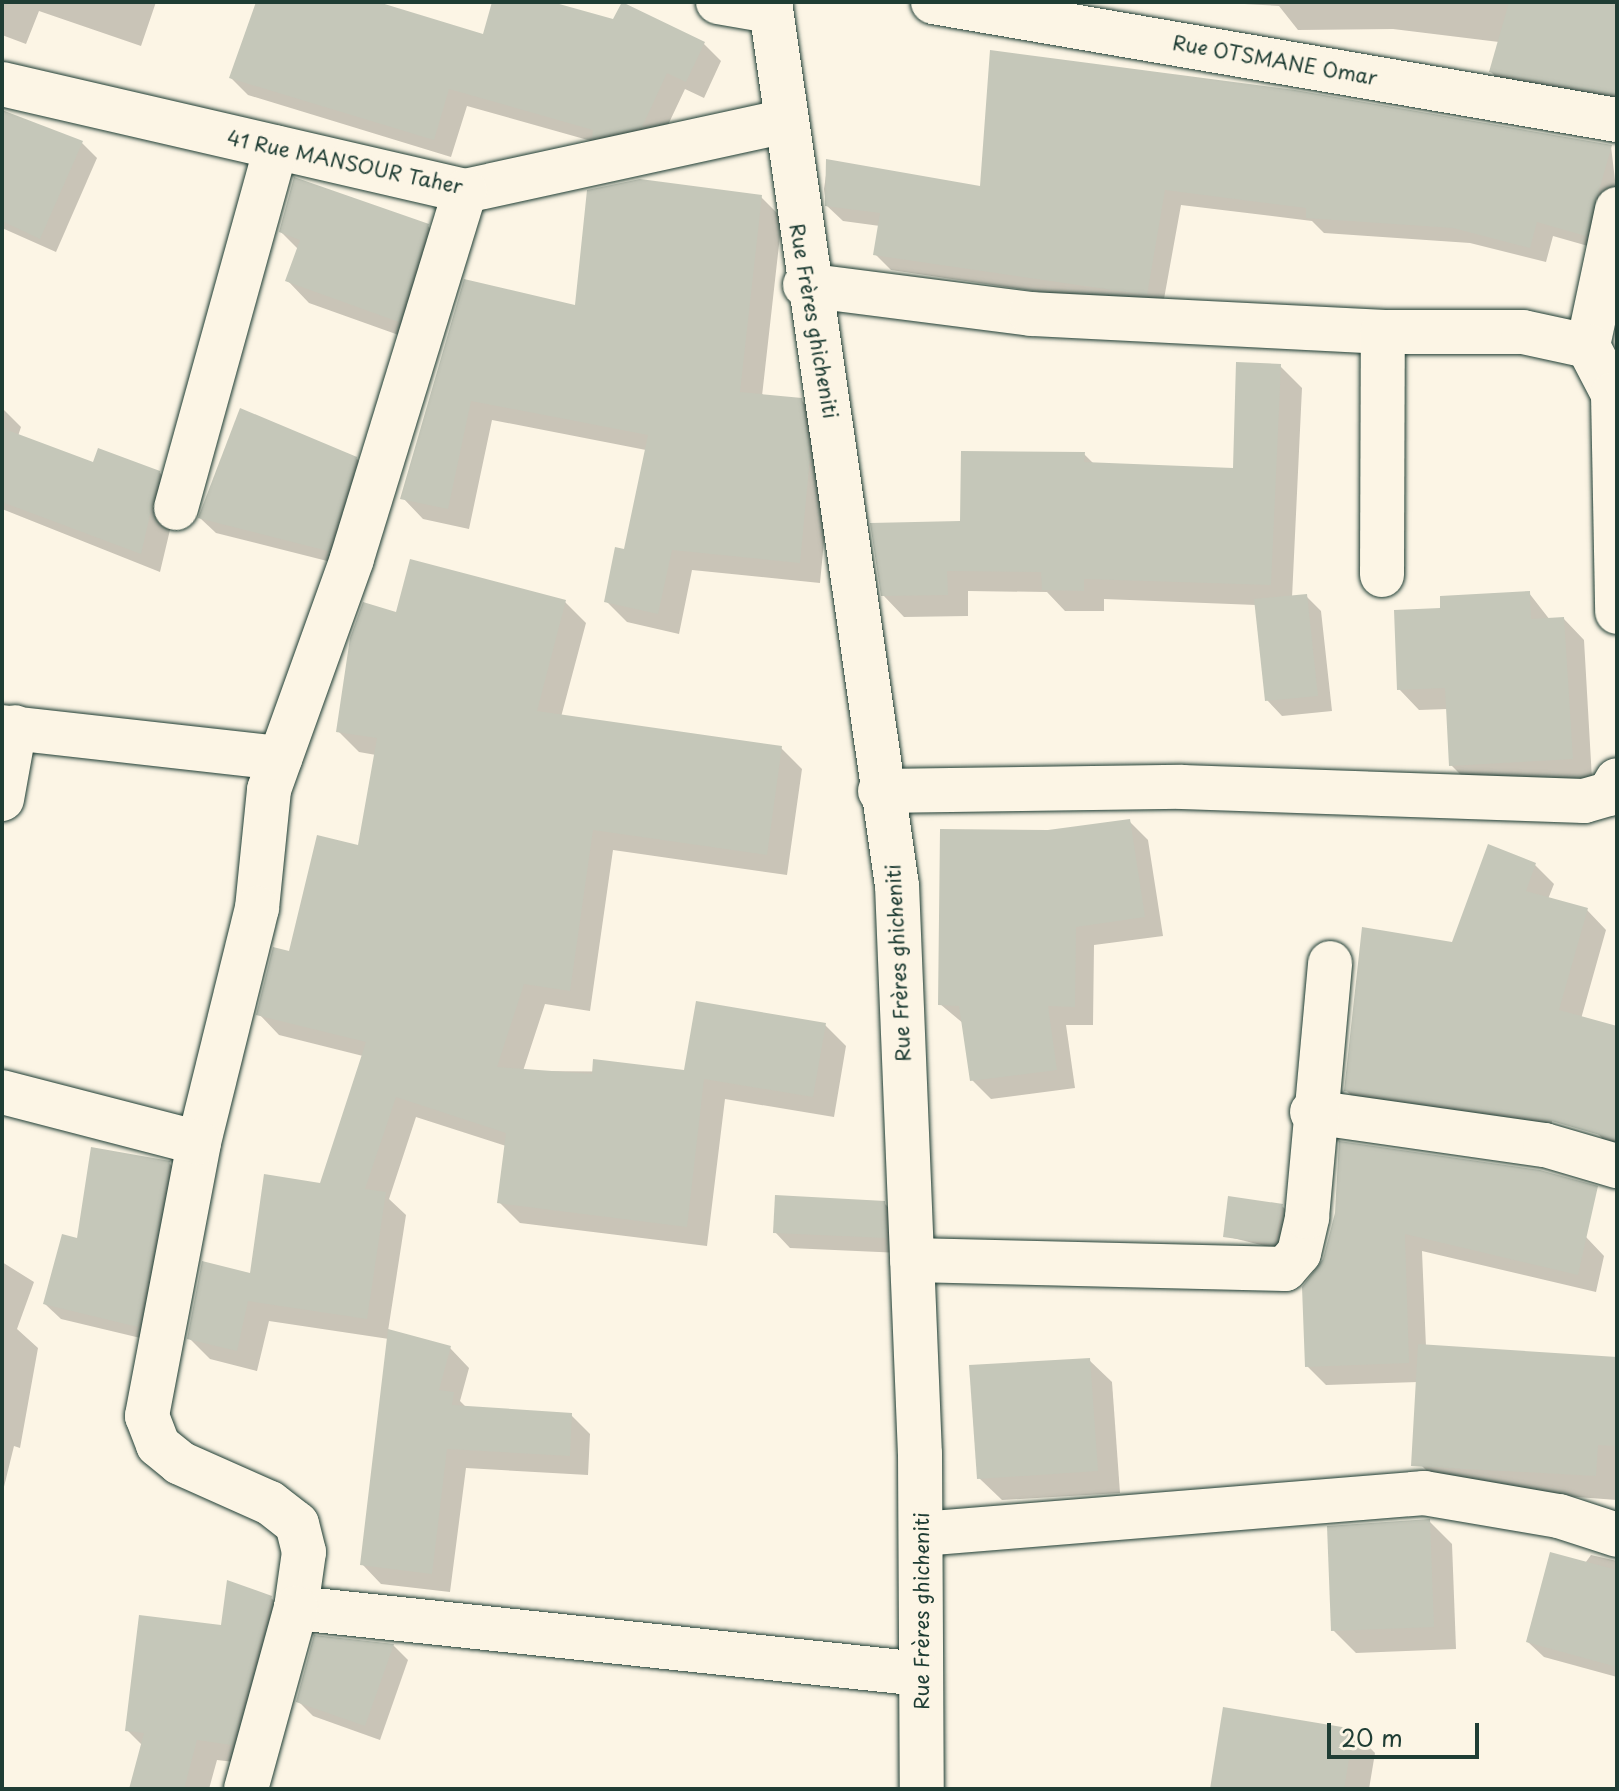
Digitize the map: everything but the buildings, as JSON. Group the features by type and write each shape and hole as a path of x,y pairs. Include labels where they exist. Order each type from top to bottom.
{"street":[{"path":"718,2 770,6"},
{"name":"Rue OTSMANE Omar","path":"933,2 1617,120"},
{"name":"Rue Frères ghicheniti","path":"770,6 782,122 805,285 832,428 880,791 897,885 921,1534 922,1789"},
{"name":"41 Rue MANSOUR Taher","path":"2,84 465,191 782,122"},
{"path":"176,508 276,148"},
{"path":"246,1789 296,1608 304,1552 297,1524 270,1503 180,1463 158,1445 147,1416 199,1143 257,908 269,790 352,559 465,191"},
{"path":"1617,209 1588,346 1613,394 1617,612"},
{"path":"805,285 1031,314 1383,332 1523,332 1588,346"},
{"path":"1382,575 1383,332"},
{"path":"2,799 8,727 280,758"},
{"path":"880,791 1182,787 1584,801 1609,794 1617,780"},
{"path":"912,1260 1285,1269 1299,1253 1307,1217 1312,1112 1330,963"},
{"path":"2,1092 199,1143"},
{"path":"1312,1112 1545,1145 1617,1166"},
{"path":"921,1534 1424,1493 1559,1516 1617,1535"},
{"path":"296,1608 921,1674"}]}
